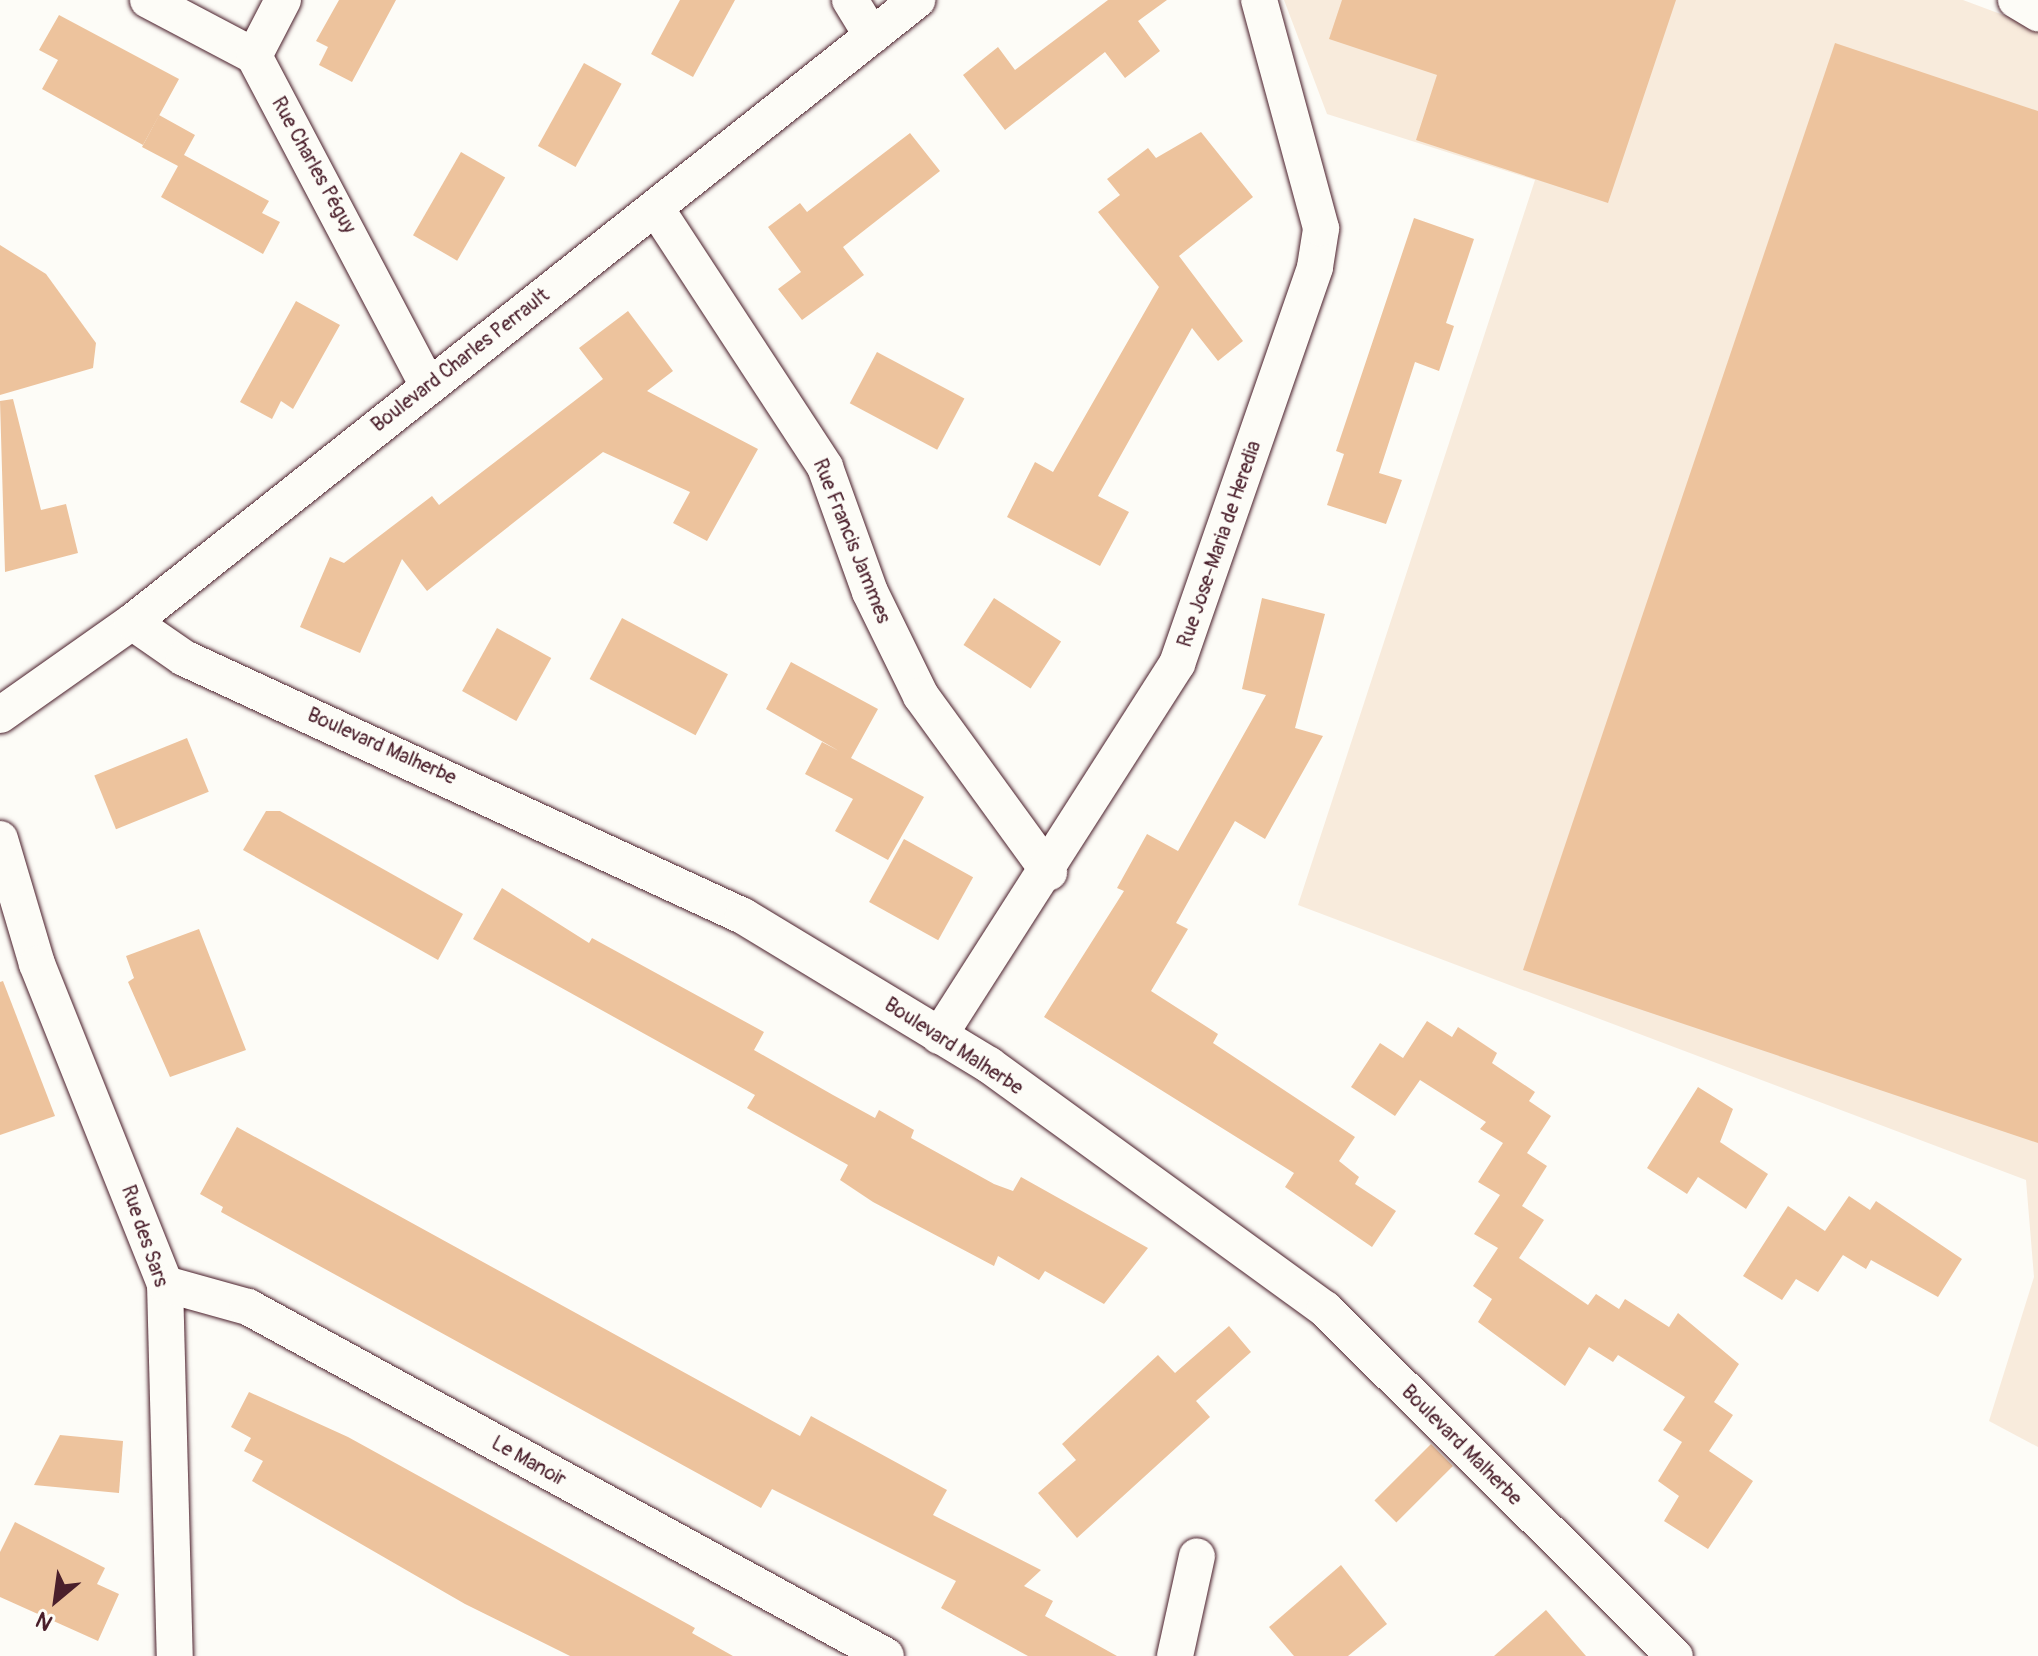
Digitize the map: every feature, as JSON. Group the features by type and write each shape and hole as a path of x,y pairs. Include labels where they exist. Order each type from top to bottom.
{"street":[{"path":"148,0 254,56 283,0"},
{"path":"850,0 872,36"},
{"name":"Boulevard Charles Perrault","path":"0,715 132,622 426,382 657,210 917,0"},
{"name":"Rue Jose-Maria de Heredia","path":"939,1036 1049,872 1177,664 1315,267 1321,228 1259,0"},
{"path":"2016,0 2038,13"},
{"name":"Rue Charles Péguy","path":"254,56 426,382"},
{"name":"Rue Francis Jammes","path":"657,210 825,467 870,592 921,696 1049,872"},
{"name":"Boulevard Malherbe","path":"132,622 184,658 743,916 939,1036 1325,1309 1663,1651"},
{"name":"Rue des Sars","path":"0,839 37,964 165,1284 175,1656"},
{"name":"Le Manoir","path":"165,1284 248,1307 886,1656"},
{"path":"1175,1656 1197,1556"}],"shaded area":[{"path":"1284,0 1963,0 2038,28 2038,1447 1989,1421 2034,1277 2026,1180 1298,905 1535,180 1327,114"}],"building":[{"path":"339,0 396,0 352,82 319,65 328,47 316,41"},
{"path":"680,0 735,0 693,77 651,54"},
{"path":"1108,0 1167,0 1138,21 1160,51 1125,78 1105,52 1005,130 963,75 998,47 1015,70"},
{"path":"1342,0 1676,0 1608,203 1416,140 1437,75 1329,39"},
{"path":"59,15 179,79 143,145 42,89 58,60 39,50"},
{"path":"1835,43 2038,111 2038,1143 1523,970"},
{"path":"584,63 622,84 576,167 538,146"},
{"path":"159,115 195,135 184,155 269,201 262,213 280,222 263,254 161,197 178,166 142,147"},
{"path":"1201,132 1253,197 1179,256 1243,341 1218,361 1192,328 1098,496 1129,512 1100,566 1007,517 1035,462 1053,472 1159,287 1098,212 1120,195 1107,179 1148,148 1156,158"},
{"path":"910,133 940,171 843,247 864,275 802,320 778,289 801,272 768,227 800,203 807,212"},
{"path":"461,152 505,177 457,261 413,235"},
{"path":"1414,218 1474,239 1446,323 1454,326 1439,371 1415,362 1379,473 1402,480 1386,524 1327,505 1344,454 1336,451"},
{"path":"0,245 46,274 96,343 93,368 0,395"},
{"path":"296,301 340,325 293,409 281,401 272,419 240,402"},
{"path":"628,311 673,371 647,391 758,449 707,541 673,523 690,492 603,452 427,591 402,559 360,653 300,627 330,557 344,563 432,496 439,505 603,379 579,348"},
{"path":"877,352 964,398 937,450 850,403"},
{"path":"13,399 41,510 66,504 78,553 5,572 0,401"},
{"path":"994,598 1061,642 1031,689 964,645"},
{"path":"1262,598 1325,614 1295,728 1323,736 1265,839 1235,821 1176,923 1188,929 1151,991 1218,1034 1213,1043 1355,1137 1339,1161 1359,1177 1355,1184 1396,1211 1372,1247 1285,1187 1294,1173 1044,1017 1124,891 1117,888 1147,834 1178,851 1266,695 1242,689"},
{"path":"622,618 728,674 696,735 590,679"},
{"path":"497,628 551,658 516,721 462,691"},
{"path":"791,662 878,709 851,758 924,797 888,860 835,831 853,799 805,774 822,742 839,751 766,709"},
{"path":"187,738 209,792 116,829 94,775"},
{"path":"266,811 280,811 463,914 438,960 243,850"},
{"path":"904,839 973,877 938,940 869,902"},
{"path":"502,888 589,943 592,938 764,1032 754,1050 833,1095 875,1118 879,1110 914,1130 911,1138 994,1184 1013,1191 1021,1177 1148,1248 1104,1304 1045,1271 1039,1280 998,1256 994,1266 873,1202 840,1180 848,1165 747,1108 755,1095 473,939"},
{"path":"199,929 246,1050 170,1077 128,982 134,978 126,956"},
{"path":"3,981 55,1116 0,1135 0,982"},
{"path":"1427,1021 1452,1037 1458,1027 1497,1053 1492,1063 1535,1092 1529,1101 1551,1116 1527,1153 1547,1166 1522,1206 1544,1220 1519,1258 1588,1305 1596,1294 1619,1309 1625,1299 1669,1327 1678,1313 1739,1364 1714,1402 1733,1415 1709,1451 1753,1481 1708,1549 1664,1521 1679,1496 1658,1481 1682,1442 1663,1430 1685,1397 1618,1355 1613,1362 1589,1347 1565,1386 1478,1322 1492,1299 1473,1286 1498,1248 1474,1234 1500,1195 1478,1182 1503,1143 1480,1129 1486,1122 1420,1080 1395,1116 1351,1087 1380,1043 1403,1058"},
{"path":"1698,1087 1733,1109 1720,1142 1768,1174 1746,1209 1698,1177 1687,1194 1647,1168"},
{"path":"237,1127 800,1436 811,1416 947,1490 933,1515 1041,1570 1024,1586 1053,1601 1045,1616 1117,1656 1028,1656 941,1608 956,1581 772,1489 761,1508 221,1212 223,1207 200,1194"},
{"path":"1849,1196 1870,1210 1876,1201 1962,1259 1938,1297 1871,1260 1866,1269 1843,1255 1818,1292 1796,1279 1782,1300 1743,1276 1788,1206 1825,1231"},
{"path":"1229,1326 1251,1352 1196,1401 1210,1417 1077,1538 1038,1493 1076,1460 1062,1444 1158,1355 1175,1373"},
{"path":"249,1392 348,1437 695,1628 692,1633 733,1656 570,1656 465,1604 252,1481 263,1461 244,1451 251,1438 231,1427"},
{"path":"60,1435 123,1441 119,1493 34,1485"},
{"path":"1431,1444 1453,1466 1396,1522 1374,1501"},
{"path":"15,1522 105,1568 97,1584 119,1594 98,1641 0,1597 0,1552"},
{"path":"1341,1565 1387,1624 1348,1656 1294,1656 1269,1627"},
{"path":"1546,1610 1586,1656 1494,1656"}]}
